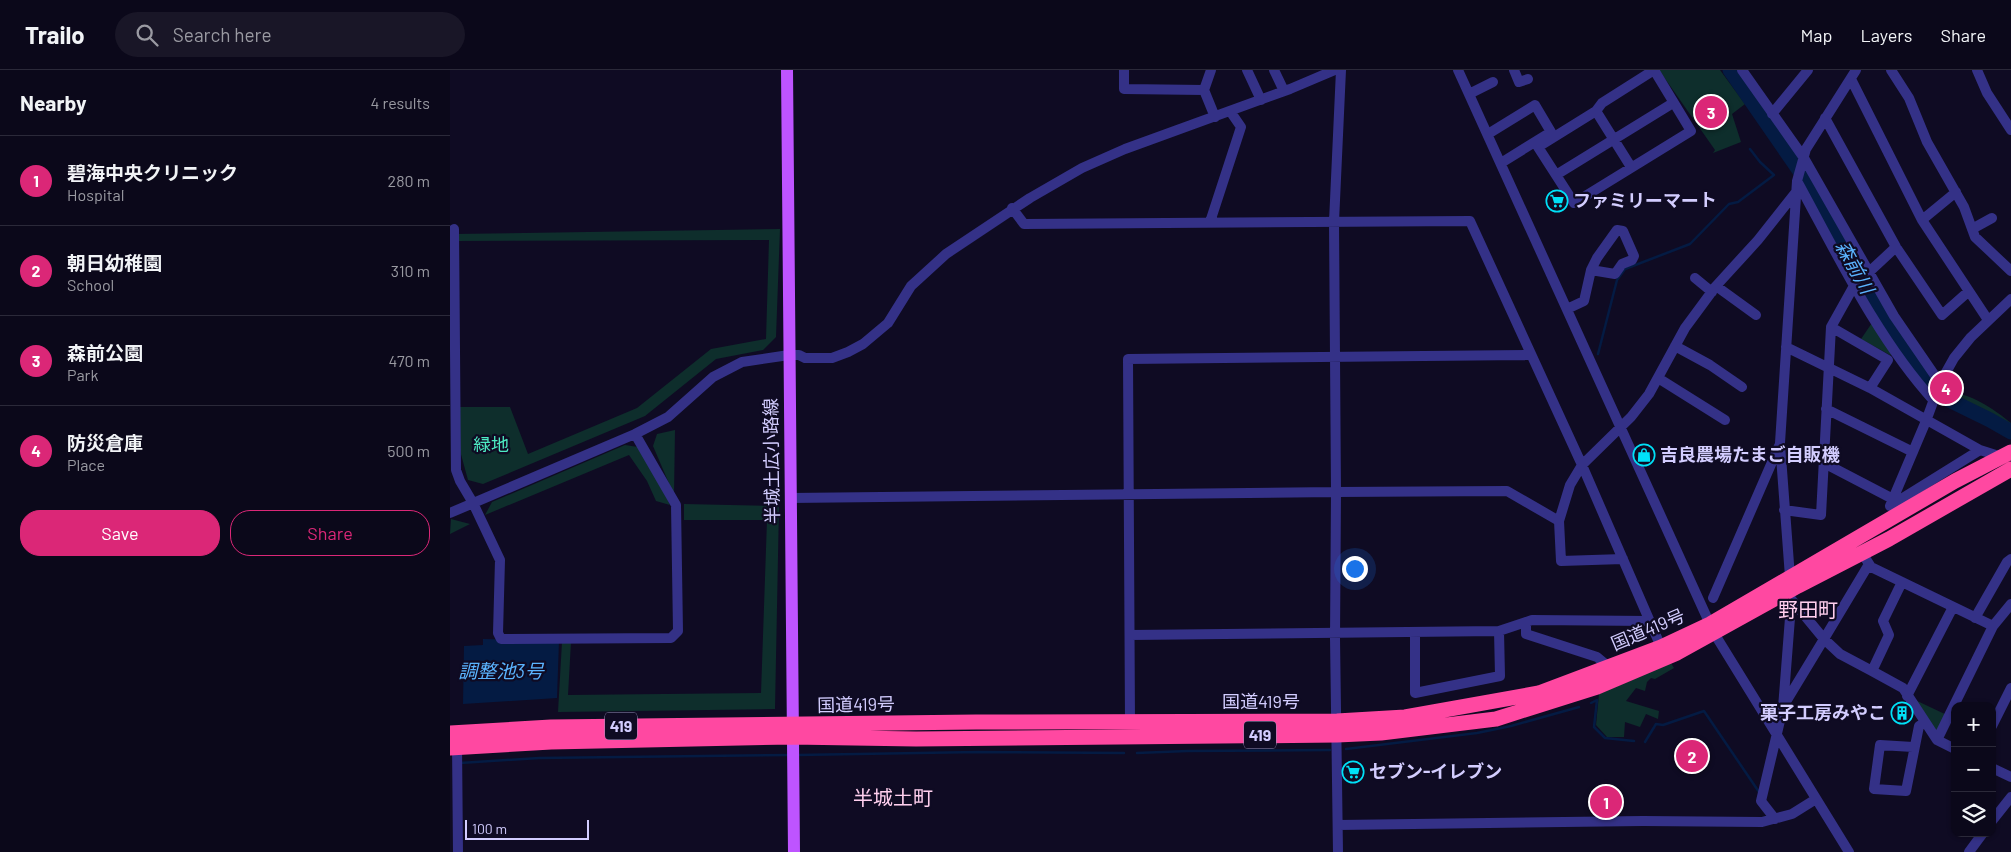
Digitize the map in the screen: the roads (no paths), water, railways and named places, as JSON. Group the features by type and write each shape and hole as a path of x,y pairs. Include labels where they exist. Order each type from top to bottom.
{"highway":[{"name":"国道419号","path":"1790,589 1955,481 2008,459"},
{"name":"国道419号","path":"792,743 976,722 1130,722 1337,728 1381,733 1496,719 1597,687 1677,653 1712,629 1790,589 1865,558 2008,459"},
{"name":"国道419号","path":"454,740 550,727 792,743 1337,728 1539,693 1712,629"}],"main road":[{"name":"半城土広小路線","path":"787,70 794,852"}],"street":[{"path":"1124,70 1124,89 1204,90"},
{"path":"1211,70 1204,90 1215,117"},
{"path":"1247,70 1261,100"},
{"path":"1274,70 1284,91"},
{"path":"450,513 635,434 668,417 713,377 742,362 789,355 798,355 805,358 832,358 863,344 888,323 905,294 927,270 946,254 1012,208 1082,168 1125,149 1261,100 1335,70"},
{"path":"1338,852 1334,222 1341,70"},
{"path":"1458,70 1712,629 1849,852"},
{"path":"1514,70 1519,82 1528,79"},
{"path":"1742,70 1804,158 1868,273 1894,316 1940,383"},
{"path":"1794,70 1801,79"},
{"path":"1772,114 1808,70"},
{"path":"1891,70 1909,98 1927,142 1964,207 1975,237 2011,271"},
{"path":"1981,71 1991,100 2011,130"},
{"path":"1655,72 1691,131 1574,203 1538,147 1597,112 1602,103 1655,72"},
{"path":"1776,820 1761,801 1783,708 1790,589 1780,443 1797,187 1806,149 1854,74"},
{"path":"1854,74 1922,220 1988,320"},
{"path":"1469,94 1494,82"},
{"path":"1556,175 1674,103"},
{"path":"1488,134 1535,105 1551,132 1501,163"},
{"path":"1210,222 1241,127 1230,111"},
{"path":"1597,112 1632,167"},
{"path":"1825,118 1896,247 1942,315 1969,291"},
{"path":"1797,187 1880,328 1913,378 1934,401"},
{"path":"1623,560 1561,561 1559,521 1570,485 1582,465 1620,427 1649,394 1684,328 1714,289 1758,240 1797,187"},
{"path":"1922,220 1956,192"},
{"path":"1012,208 1024,224 1470,221 1582,465 1661,647"},
{"path":"1972,229 1992,218"},
{"path":"454,229 456,470 460,482 473,502 500,560 498,636 501,639 671,638 678,630 676,505 635,434"},
{"path":"1567,309 1584,301 1591,270 1601,252 1617,230 1623,231 1634,256 1632,260 1622,264 1615,274 1591,270"},
{"path":"1868,273 1896,247"},
{"path":"1695,278 1756,315"},
{"path":"1784,510 1821,515 1831,327 1855,284"},
{"path":"1980,450 1890,506 1940,383 1954,358 1988,320 2011,299"},
{"path":"1831,327 1888,360 1870,388"},
{"path":"1675,346 1710,365 1742,387"},
{"path":"1786,347 1870,388 1980,450 2008,459"},
{"path":"1130,722 1128,359 1531,355"},
{"path":"1658,378 1725,420"},
{"path":"1826,409 1913,452"},
{"path":"1713,598 1780,443"},
{"path":"1824,463 1893,499"},
{"path":"790,498 1508,491 1559,521"},
{"path":"1783,708 1824,639 1865,558 1871,567 1993,626"},
{"path":"1976,618 2011,559"},
{"path":"1872,671 1889,635 1883,621 1902,582"},
{"path":"1790,589 1824,639 1840,654 1903,688 1937,740 1951,747"},
{"path":"1908,696 1953,607"},
{"path":"1937,740 1993,626 2009,610"},
{"path":"1130,635 1499,631 1532,620 1649,621"},
{"path":"1526,622 1526,634 1597,657 1610,666"},
{"path":"1415,632 1415,693 1500,676 1499,631"},
{"path":"1996,718 2011,688"},
{"path":"1913,747 1880,745 1874,788 1906,791 1913,747 1919,726 1926,723"},
{"path":"454,740 458,852"},
{"path":"1996,770 2011,777"},
{"path":"1996,816 2011,796"},
{"path":"1338,825 1643,821 1762,822 1776,820 1792,814 1816,799"},
{"path":"1969,852 1980,837"}],"water":[{"name":"調整池3号","path":"483,639 559,641 557,698 463,704 464,646 483,645"}],"waterway":[{"name":"森前川","path":"1730,70 1806,180 1887,322 1928,386 1939,395 2011,432"},
{"path":"1598,354 1617,280 1625,269 1690,244 1729,204 1738,202 1774,175 1750,149"},
{"path":"1591,703 1597,700 1594,727 1605,738 1634,741"},
{"path":"1346,749 1477,733 1511,726 1579,707"},
{"path":"1645,742 1656,724 1663,725 1704,711 1759,792"},
{"path":"1137,753 1330,750"},
{"path":"798,755 978,752 1124,753"},
{"path":"460,763 539,758 790,755"}],"place":[{"name":"森前公園","path":"1711,112"},
{"name":"ファミリーマート","path":"1557,201"},
{"name":"防災倉庫","path":"1946,388"},
{"name":"吉良農場たまご自販機","path":"1644,455"},
{"name":"菓子工房みやこ","path":"1902,713"},
{"name":"朝日幼稚園","path":"1692,756"},
{"name":"セブン-イレブン","path":"1353,772"},
{"name":"碧海中央クリニック","path":"1606,802"}],"district":[{"name":"野田町","path":"1808,610"},
{"name":"半城土町","path":"893,798"}],"park label":[{"name":"緑地","path":"491,445"}]}
